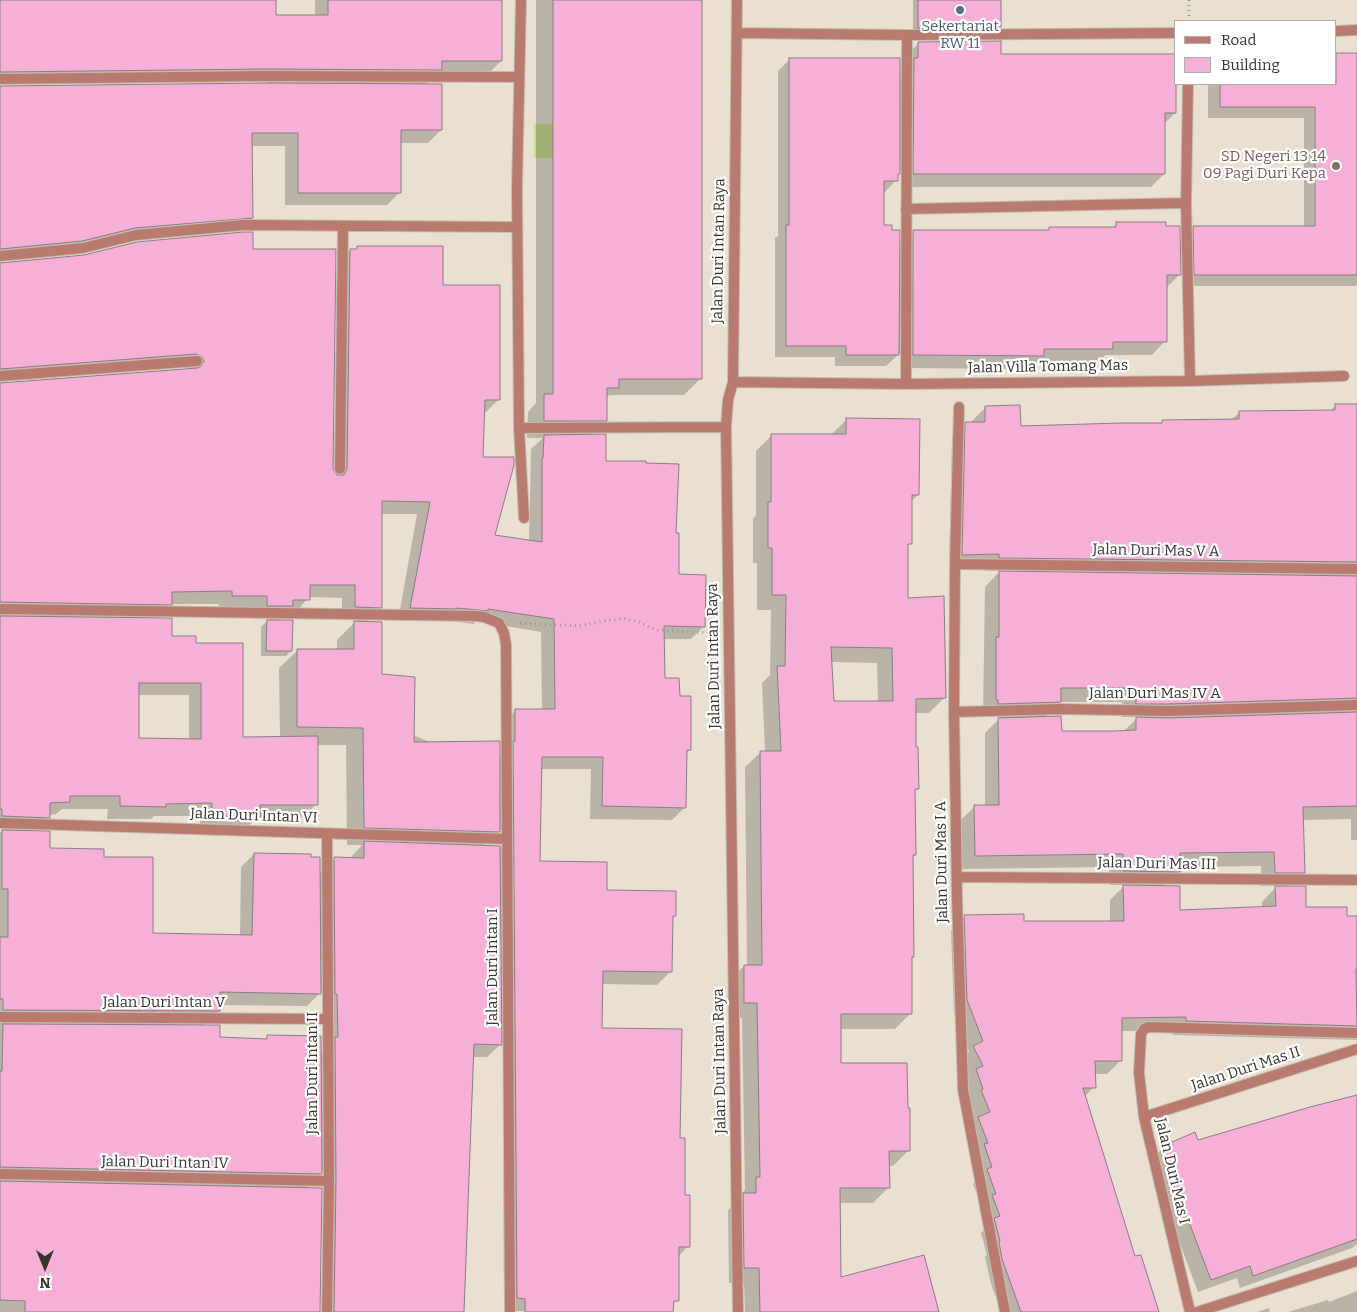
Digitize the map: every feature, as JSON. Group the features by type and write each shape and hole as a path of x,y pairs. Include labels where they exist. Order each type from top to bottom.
{"street":[{"path":"521,0 517,227 519,428 524,518"},
{"name":"Jalan Duri Intan Raya","path":"737,0 732,382 728,400 726,427 738,1312"},
{"path":"1337,31 1357,30"},
{"path":"737,33 907,35 1174,33"},
{"path":"906,384 907,35"},
{"path":"0,79 254,76 519,77"},
{"path":"1188,85 1186,203 1190,381"},
{"path":"906,209 1186,203"},
{"path":"0,256 83,248 136,235 243,225 517,227"},
{"path":"340,469 343,227"},
{"path":"0,376 197,361"},
{"name":"Jalan Villa Tomang Mas","path":"732,382 906,384 1190,381 1344,376"},
{"name":"Jalan Duri Mas I A","path":"959,407 954,712 963,1090 1005,1312"},
{"path":"519,428 726,427"},
{"name":"Jalan Duri Mas V A","path":"955,564 1357,569"},
{"path":"0,608 476,616 499,623"},
{"name":"Jalan Duri Intan I","path":"499,623 504,633 506,645 510,1312"},
{"name":"Jalan Duri Mas IV A","path":"954,712 1061,709 1168,711 1357,704"},
{"name":"Jalan Duri Intan VI","path":"0,823 507,839"},
{"name":"Jalan Duri Intan II","path":"327,1312 329,1181 328,834"},
{"name":"Jalan Duri Mas III","path":"957,877 1357,880"},
{"name":"Jalan Duri Intan V","path":"0,1016 328,1019"},
{"name":"Jalan Duri Mas I","path":"1190,1312 1144,1117 1139,1074 1141,1034 1144,1029 1149,1027 1357,1033"},
{"name":"Jalan Duri Mas II","path":"1144,1117 1357,1049"},
{"name":"Jalan Duri Intan IV","path":"0,1174 329,1181"},
{"path":"1197,1312 1357,1261"}],"path":[{"path":"1189,0 1189,20"},
{"path":"499,623 579,626 625,619 639,622 658,630 729,634"}],"green space":[{"path":"534,124 586,124 586,158 534,158"}],"building":[{"path":"0,0 276,0 276,15 328,15 328,0 502,0 502,61 442,61 442,70 264,69 0,72"},
{"path":"553,0 702,0 702,379 619,379 619,388 607,388 607,421 544,421 544,394 553,394"},
{"name":"Sekertariat RW 11","path":"918,0 1001,0 1001,27 918,28"},
{"path":"1001,41 1001,54 1174,54 1176,113 1165,113 1165,174 913,174 914,58 918,58 918,42"},
{"name":"SD Negeri 13 14 09 Pagi Duri Kepa","path":"1337,53 1357,53 1357,275 1194,275 1193,226 1315,226 1315,107 1220,107 1220,85 1337,85"},
{"path":"789,58 900,58 900,174 898,174 898,181 884,181 884,225 892,225 892,230 900,230 899,355 846,355 846,346 786,346 786,225 789,225"},
{"path":"264,83 442,84 442,130 401,130 401,193 298,193 298,133 252,133 253,218 135,228 82,241 0,249 0,86"},
{"path":"1116,222 1166,222 1166,226 1180,226 1181,275 1167,275 1167,342 1113,342 1113,349 1044,349 1044,356 913,355 913,230 1049,230 1049,227 1116,227"},
{"path":"253,232 253,249 336,249 333,469 337,475 344,475 347,469 350,249 357,249 357,246 443,246 443,285 500,285 500,400 485,400 483,457 514,457 514,465 495,535 542,542 542,458 544,435 606,434 606,461 646,461 646,463 679,464 676,533 679,533 679,574 706,575 705,627 664,626 665,678 679,678 680,696 691,696 691,750 687,750 686,808 602,806 603,757 542,757 540,861 607,862 607,890 676,891 676,916 673,916 672,972 603,971 602,1028 682,1029 680,1138 685,1138 685,1195 690,1195 690,1247 679,1247 679,1301 674,1301 673,1312 525,1312 525,1299 517,1298 513,741 515,741 515,709 555,709 554,619 488,609 488,611 457,608 410,608 430,502 382,501 382,608 355,607 355,585 310,585 310,600 293,600 293,606 267,606 267,596 232,596 232,591 172,592 172,605 0,602 0,383 198,368 204,361 202,357 196,354 0,369 0,263 84,255 137,242"},
{"path":"1335,404 1357,404 1357,562 999,558 999,554 962,555 965,422 985,422 985,406 1020,405 1021,426 1162,423 1162,420 1239,419 1239,411 1335,410"},
{"path":"846,418 920,419 919,495 912,495 912,544 908,544 908,598 944,596 946,698 916,699 916,747 918,747 919,789 915,789 916,855 913,855 914,957 912,957 912,1014 841,1014 841,1063 907,1063 910,1151 889,1151 890,1188 840,1188 841,1277 924,1255 939,1312 760,1312 759,1268 744,1268 743,1193 756,1193 756,1177 760,1177 757,1003 744,1003 744,965 762,965 760,751 781,751 777,666 785,666 786,595 772,595 772,548 768,548 768,502 771,502 771,434 846,434","holes":["831,647 892,648 893,701 834,701"]},
{"path":"999,571 1357,576 1357,698 1136,704 1135,688 1061,688 1061,702 998,704 998,700 996,700 996,637 999,637"},
{"path":"0,616 172,618 172,636 196,636 196,643 243,643 243,737 318,736 318,805 260,805 261,816 212,816 212,803 166,804 166,807 120,806 120,796 70,796 70,802 50,803 50,818 2,816 2,809 0,809","holes":["139,683 201,683 201,739 139,738"]},
{"path":"267,620 293,620 292,651 266,651"},
{"path":"354,621 382,622 382,674 415,677 414,742 500,741 500,832 364,828 363,728 297,727 297,649 354,649"},
{"path":"1357,712 1357,806 1303,807 1305,873 1275,873 1274,852 1180,853 1180,872 1123,871 1123,854 975,856 974,805 999,805 998,718 1061,716 1062,731 1114,731 1136,730 1136,717 1168,718"},
{"path":"2,830 50,831 50,848 104,849 104,857 153,857 153,933 252,935 254,853 311,854 311,857 320,857 321,994 220,992 220,1011 3,1010 3,999 0,999 0,937 8,937 8,889 2,889"},
{"path":"364,841 500,846 502,1045 474,1044 464,1312 334,1312 336,1181 335,1037 338,1037 337,994 335,994 334,857 364,858"},
{"path":"1123,885 1180,886 1180,910 1276,906 1275,886 1306,886 1306,907 1347,907 1347,916 1357,916 1357,1026 1186,1021 1186,1017 1122,1018 1122,1061 1095,1061 1096,1088 1083,1088 1135,1256 1141,1255 1159,1312 1021,1312 1002,1259 994,1218 1000,1216 992,1195 996,1194 987,1169 992,1167 984,1144 988,1143 978,1117 990,1112 981,1090 983,1089 976,1069 983,1066 973,1046 983,1041 967,1000 964,915 1024,914 1024,921 1124,921"},
{"path":"3,1024 220,1025 220,1037 267,1039 267,1035 321,1036 322,1174 0,1167 0,1071 2,1071"},
{"path":"1357,1095 1357,1239 1253,1276 1250,1266 1211,1280 1179,1196 1176,1197 1163,1146 1195,1132 1198,1140"},
{"path":"0,1181 322,1188 320,1312 25,1312 25,1301 0,1300"}],"place":[{"name":"Sekertariat RW 11","path":"960,10"},
{"name":"SD Negeri 13 14 09 Pagi Duri Kepa","path":"1336,166"}]}
